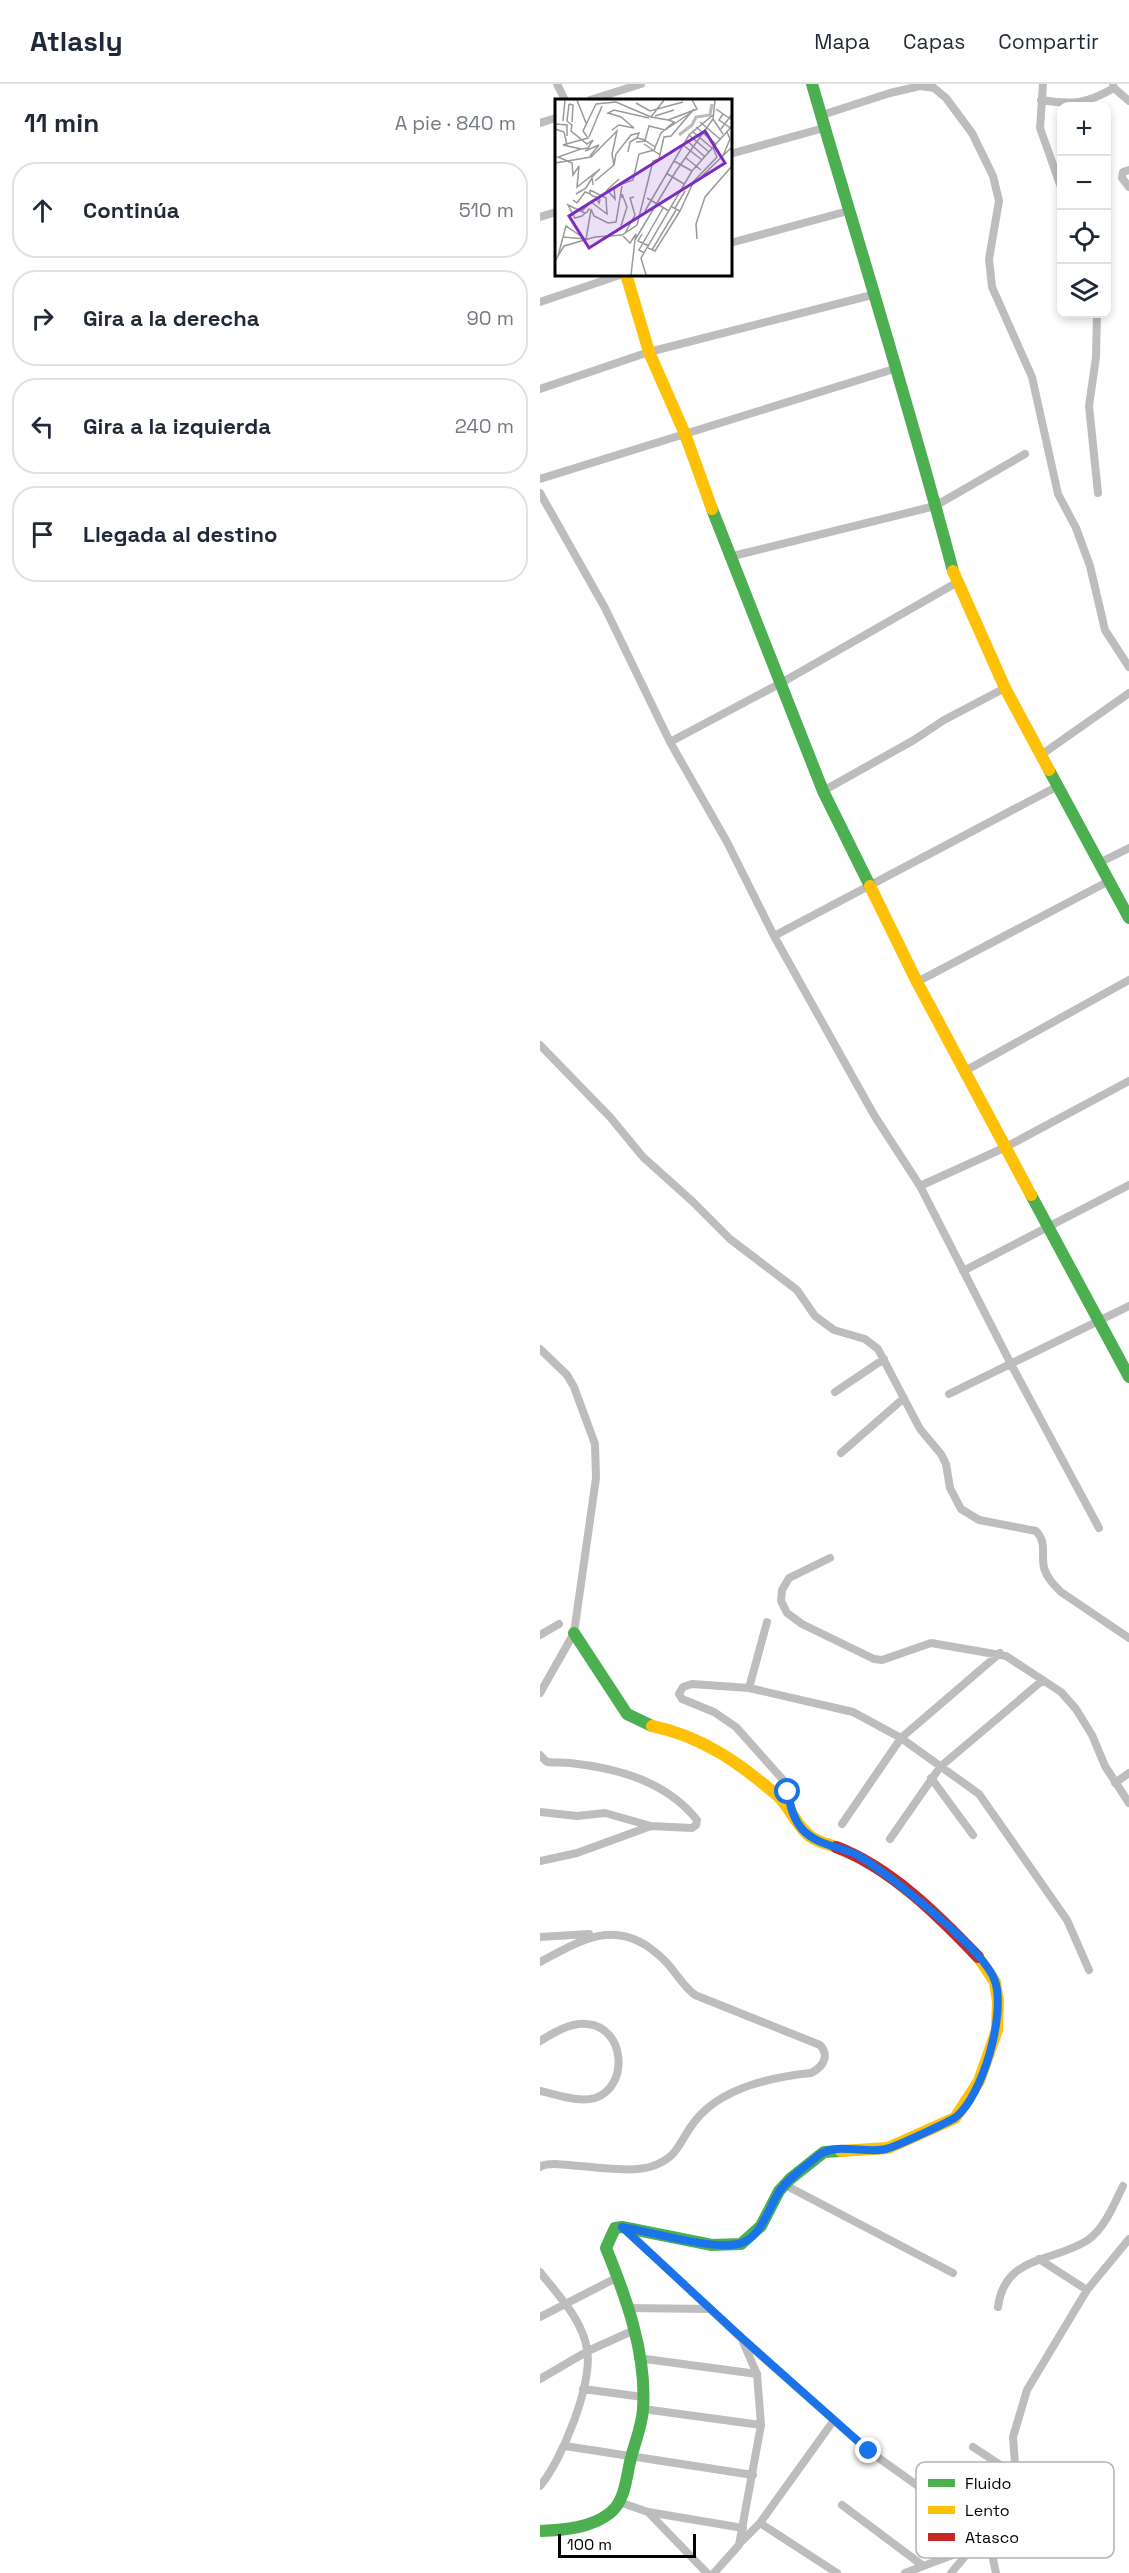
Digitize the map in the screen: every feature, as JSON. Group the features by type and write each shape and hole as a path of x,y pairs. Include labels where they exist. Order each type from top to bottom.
{"street":[{"path":"557,84 564,99"},
{"path":"593,99 641,84"},
{"path":"812,84 842,181 848,211 894,369 920,446 956,583 1005,688 1129,918"},
{"path":"1043,84 1040,128 1057,176"},
{"path":"1041,100 1077,104 1095,99 1114,86 1129,101"},
{"path":"732,153 823,122 890,93 920,87 934,88 946,98 972,133 993,176 999,201 989,259 992,287 1032,377 1059,494 1076,528 1090,566 1105,630 1129,667"},
{"path":"540,123 555,118"},
{"path":"1129,170 1123,172 1122,178 1129,187"},
{"path":"732,242 848,211"},
{"path":"540,217 555,212"},
{"path":"540,302 618,276"},
{"path":"625,276 649,352 685,434 729,557 823,791 917,982 1129,1377"},
{"path":"540,389 649,352 872,295"},
{"path":"1097,318 1089,406 1098,493"},
{"path":"540,480 894,369"},
{"path":"729,557 935,506 1024,454"},
{"path":"540,493 605,608 670,742 727,842 774,936 874,1115 920,1186 1012,1366 1099,1528"},
{"path":"670,742 781,683 956,583"},
{"path":"823,791 914,740 944,720 1005,688"},
{"path":"1041,755 1129,693"},
{"path":"774,936 1058,786"},
{"path":"1099,863 1129,848"},
{"path":"917,982 1109,881"},
{"path":"965,1071 1129,980"},
{"path":"540,1045 610,1117 642,1157 692,1201 730,1239 797,1290 814,1316 834,1330 872,1343 884,1359 920,1429 941,1454 946,1464 950,1488 961,1509 979,1520 1036,1531 1044,1542 1044,1566 1052,1583 1061,1592 1129,1638"},
{"path":"920,1186 1006,1147 1129,1081"},
{"path":"963,1271 1129,1185"},
{"path":"949,1394 1012,1366 1129,1306"},
{"path":"540,1349 574,1387 595,1444 596,1479 574,1633 540,1693"},
{"path":"835,1392 884,1359"},
{"path":"841,1453 904,1398"},
{"path":"830,1558 797,1573 782,1590 781,1601 787,1613 802,1624 874,1659 882,1660 931,1643 1000,1653 1062,1692 1092,1735 1115,1783 1129,1803"},
{"path":"749,1688 767,1622"},
{"path":"540,1635 559,1624"},
{"path":"574,1633 627,1714 644,1724 659,1725 678,1731 716,1748 740,1764 791,1810"},
{"path":"842,1824 901,1738 1000,1653"},
{"path":"890,1839 940,1767 1043,1680"},
{"path":"540,2531 556,2530 598,2520 612,2512 619,2502 632,2456 643,2403 638,2358 627,2308 606,2248 615,2228 622,2227 712,2245 741,2244 761,2226 785,2185 824,2152 888,2148 955,2118 979,2081 997,2030 998,2002 995,1982 990,1971 940,1917 857,1855 812,1838 802,1829 791,1810 784,1781 736,1727 714,1712 680,1697 681,1689 687,1685 749,1688 853,1712 901,1738 979,1794 1067,1920 1089,1970"},
{"path":"540,1755 547,1762 618,1771 642,1779 680,1801 697,1820 696,1825 692,1828 651,1826 605,1813 578,1816 540,1812"},
{"path":"1115,1783 1129,1773"},
{"path":"931,1778 973,1835"},
{"path":"540,1861 577,1853 651,1826"},
{"path":"540,1962 583,1939 599,1934"},
{"path":"540,1937 599,1934 625,1936 638,1941 654,1951 685,1987 695,1995 820,2045 825,2057 819,2069 811,2073 763,2081 709,2108 696,2119 674,2155 651,2167 610,2171 555,2163 540,2167"},
{"path":"540,2041 569,2027 588,2024 611,2039 619,2060 619,2070 612,2087 592,2099 540,2091"},
{"path":"785,2185 953,2273"},
{"path":"998,2307 1006,2282 1025,2264 1088,2240 1110,2212 1123,2186"},
{"path":"622,2227 869,2451 916,2485"},
{"path":"1016,2462 1013,2437 1021,2406 1040,2366 1088,2290 1129,2239"},
{"path":"1039,2259 1088,2290"},
{"path":"540,2272 566,2303 588,2351 583,2389 565,2446 550,2474 540,2486"},
{"path":"540,2317 618,2277"},
{"path":"627,2308 710,2309"},
{"path":"540,2379 588,2351 632,2331"},
{"path":"739,2545 761,2425 757,2374 742,2338"},
{"path":"638,2358 757,2374"},
{"path":"583,2389 643,2403 761,2425"},
{"path":"714,2573 760,2523 834,2420"},
{"path":"565,2446 753,2475"},
{"path":"974,2447 996,2462"},
{"path":"619,2502 648,2512 743,2528"},
{"path":"842,2505 922,2565"},
{"path":"648,2512 707,2573"},
{"path":"760,2523 837,2573"},
{"path":"904,2573 943,2558"},
{"path":"951,2573 964,2558"},
{"path":"993,2558 996,2573"}],"traffic: fast":[{"path":"812,84 902,388 953,571"},
{"path":"712,509 823,791 870,886"},
{"path":"1049,770 1129,918"},
{"path":"1031,1195 1129,1377"},
{"path":"574,1633 627,1714 652,1726"},
{"path":"540,2531 586,2525 603,2518 615,2508 624,2489 640,2429 643,2409 642,2368 634,2326 606,2248 615,2228 622,2227 712,2245 741,2244 761,2226 779,2191 790,2179 824,2152 841,2151"}],"traffic: slow":[{"path":"627,276 649,352 685,434 712,509"},
{"path":"953,571 1005,688 1049,770"},
{"path":"870,886 917,982 1031,1195"},
{"path":"652,1726 688,1737 720,1753 750,1773 779,1797 806,1833 836,1847"},
{"path":"841,2151 888,2148 955,2118 979,2081 997,2030 998,2002 995,1982 978,1957"}],"traffic: jam":[{"path":"836,1847 875,1867 913,1894 978,1957"}],"route":[{"path":"788,1792 791,1810 802,1829 812,1838 857,1855 870,1864 940,1917 990,1971 995,1982 998,2002 997,2030 979,2081 955,2118 888,2148 876,2151 832,2150 818,2156 779,2191 761,2226 741,2244 712,2245 622,2227 869,2451"}]}
